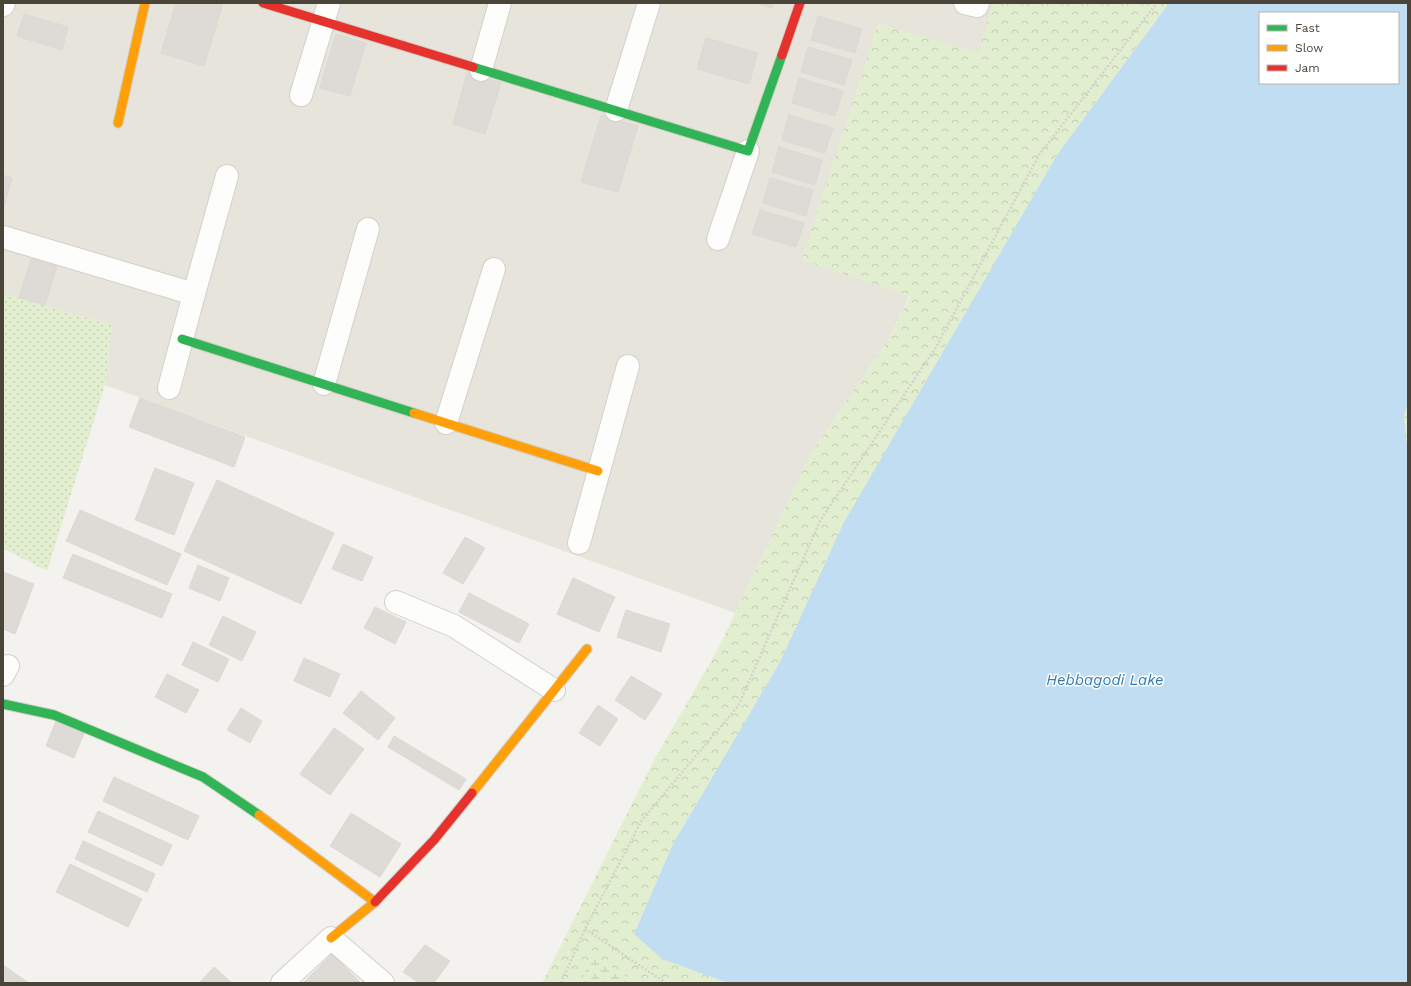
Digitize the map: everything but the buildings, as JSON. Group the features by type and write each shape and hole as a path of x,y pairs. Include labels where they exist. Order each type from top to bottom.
{"street":[{"path":"118,123 145,3"},
{"path":"263,3 326,12 481,70 748,150"},
{"path":"481,70 500,3"},
{"path":"616,110 649,3"},
{"path":"718,239 800,3"},
{"path":"965,3 977,6 978,3"},
{"path":"302,95 326,12"},
{"path":"169,388 227,176"},
{"path":"324,384 368,228"},
{"path":"3,237 194,294"},
{"path":"446,423 494,269"},
{"path":"182,339 598,471"},
{"path":"579,543 628,366"},
{"path":"396,602 454,626 554,690"},
{"path":"282,983 331,938 375,902 434,840 588,649"},
{"path":"3,704 54,715 203,777 265,819 375,902"},
{"path":"331,938 384,983"}],"path":[{"path":"561,983 585,929 642,820 738,706 820,521 936,347 1039,155 1157,3"},
{"path":"585,929 666,983"}],"shaded area":[{"path":"3,3 1098,3 921,271 889,339 812,452 735,613 105,385 112,325 3,294"}],"green space":[{"path":"993,3 1169,3 1057,155 843,524 780,662 673,844 634,934 662,959 728,983 638,983 591,955 581,983 542,983 655,758 717,651 812,452 889,339 910,296 802,260 878,23 978,53"},
{"path":"3,294 112,325 105,385 47,571 3,548"},
{"path":"1408,403 1408,455 1404,416"},
{"path":"591,955 638,983 581,983"}],"water":[{"name":"Hebbagodi Lake","path":"1169,3 1408,3 1408,403 1404,416 1408,455 1408,983 728,983 662,959 634,934 673,844 780,662 843,524 1057,155"}],"traffic: fast":[{"path":"473,67 748,151 782,55"},
{"path":"182,339 414,413"},
{"path":"3,704 54,715 203,777 259,815"}],"traffic: slow":[{"path":"118,123 145,3"},
{"path":"414,413 598,471"},
{"path":"472,793 587,649"},
{"path":"259,815 375,902 331,938"}],"traffic: jam":[{"path":"263,3 473,67"},
{"path":"782,55 800,3"},
{"path":"375,902 434,840 472,793"}]}
